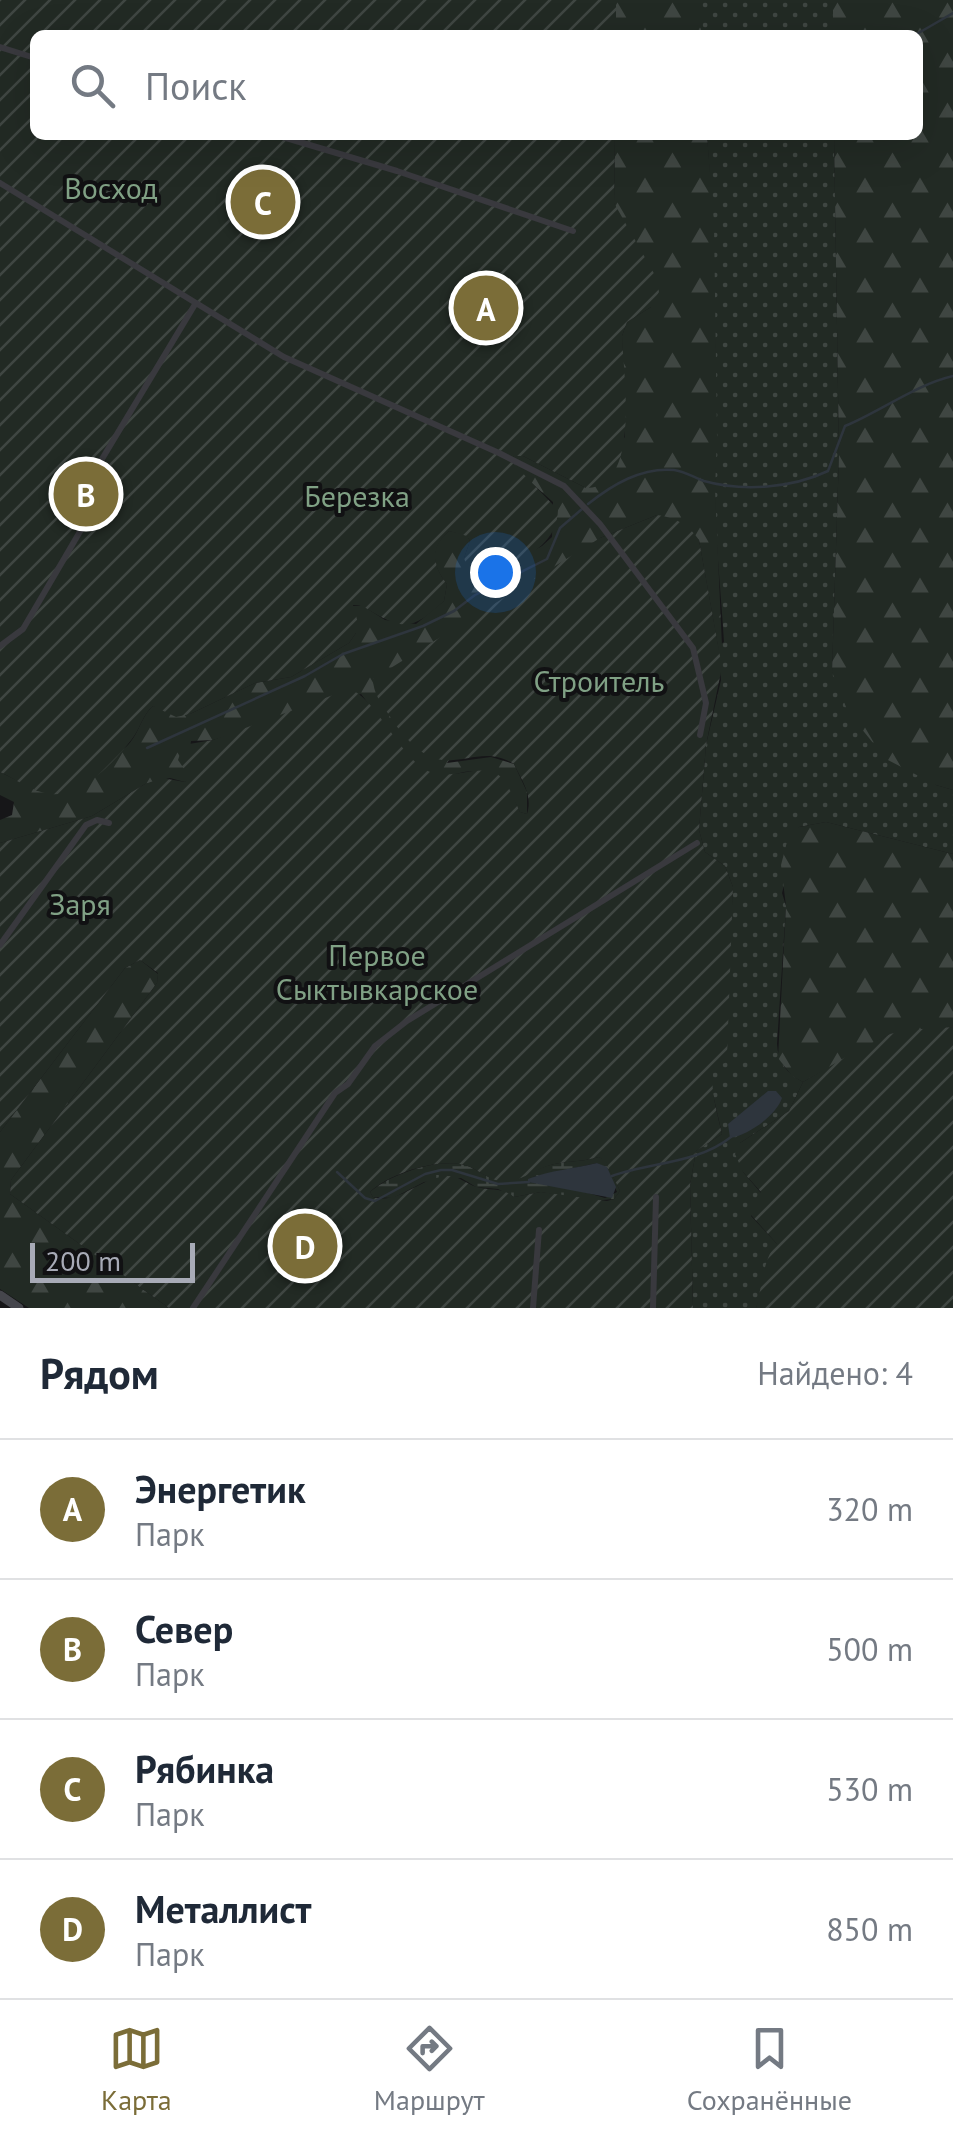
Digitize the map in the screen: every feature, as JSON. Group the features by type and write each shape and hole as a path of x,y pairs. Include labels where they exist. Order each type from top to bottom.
{"main road":[{"path":"0,1296 19,1308"}],"street":[{"path":"0,47 30,56"},
{"path":"292,140 572,231"},
{"path":"0,183 284,357 499,453 577,496 693,648 706,703 700,735"},
{"path":"0,646 23,629 92,512 99,464 195,305"},
{"path":"0,945 86,825 97,820 109,823"},
{"path":"193,1308 334,1094 348,1084 375,1046 447,995 697,843"},
{"path":"653,1308 656,1197"},
{"path":"533,1308 538,1230"}],"green space":[{"path":"0,0 616,0 616,30 30,30 30,140 615,140 614,203 656,277 659,292 651,307 627,322 622,336 625,426 615,470 604,483 586,488 523,456 514,456 512,462 558,510 550,535 532,553 484,578 469,572 464,558 470,541 467,536 449,531 435,557 447,584 444,601 419,621 395,623 353,605 358,623 349,643 291,677 255,683 190,714 176,717 153,706 132,739 107,767 74,790 62,794 37,791 0,772"},
{"path":"616,0 701,0 701,30 616,30"},
{"path":"701,0 833,0 833,30 701,30"},
{"path":"833,0 953,0 953,790 886,759 848,712 832,672 839,455 834,140 923,140 923,30 833,30"},
{"path":"615,140 707,140 714,223 715,490 722,646 718,646 699,540 657,515 600,538 447,763 491,757 514,764 527,792 527,814 520,812 501,779 487,772 438,776 422,769 393,740 361,694 213,740 191,741 187,770 190,777 185,782 170,778 145,784 92,816 0,843 0,820 12,815 14,802 0,795 0,772 38,791 118,753 134,737 153,706 190,714 255,683 291,677 349,643 356,633 352,606 363,606 385,620 416,624 444,601 447,584 435,557 438,544 449,531 467,535 470,541 464,558 484,578 552,537 553,502 518,471 512,461 514,456 523,456 586,488 625,437 622,336 627,322 651,307 614,203"},
{"path":"707,140 834,140 839,455 832,672 936,785 953,790 953,854 826,822 799,827 782,893 786,906 777,1044 784,1067 803,1082 789,1111 740,1143 743,1172 761,1193 751,1216 778,1245 756,1308 693,1308 690,1185 696,1151 722,1134 712,1090 712,1069 729,961 733,887 725,866 705,852 699,830 706,745 721,680 718,646 724,642 715,507"},
{"path":"657,515 676,520 690,530 699,540 722,667 706,745 699,830 705,852 725,866 733,887 727,1058 725,1063 714,1065 712,1082 722,1134 696,1151 690,1185 693,1308 169,1308 10,1194 11,1180 157,983 158,973 140,960 125,968 0,1132 0,843 92,816 162,778 185,782 189,776 178,760 183,745 213,740 349,689 367,701 421,767 442,774 494,773 505,782 520,812 527,814 528,794 514,764 498,757 440,760 425,754 389,715 373,679 600,538","holes":["599,1157 606,1162 620,1191 607,1201 541,1192 514,1197 448,1176 392,1197 373,1197 370,1192 402,1173 428,1165 465,1165 501,1181 560,1163"]},
{"path":"826,822 953,854 953,1027 890,1034 803,1082 792,1076 778,1058 786,906 781,865 788,838 799,827"},
{"path":"140,960 158,974 157,983 11,1180 10,1194 169,1308 29,1308 0,1289 0,1132 125,968"},
{"path":"953,1027 953,1308 756,1308 766,1265 777,1244 751,1215 752,1202 761,1192 743,1172 735,1154 740,1143 789,1111 803,1082 856,1051 906,1030"},
{"path":"599,1157 606,1161 620,1191 614,1199 592,1201 541,1192 514,1197 498,1189 476,1187 461,1178 424,1182 393,1198 373,1197 370,1192 402,1174 442,1164 465,1165 501,1180 552,1164","holes":["597,1163 607,1168 617,1192 605,1198 533,1177"]}],"shaded area":[{"path":"768,1091 776,1091 782,1098 774,1111 753,1129 730,1138 728,1124"},
{"path":"597,1163 607,1167 616,1187 612,1198 528,1182 545,1174"}],"waterway":[{"path":"923,30 953,13"},
{"path":"588,504 607,490 650,471 678,471 704,481 751,487 783,485 814,477 828,471 845,426 953,376"},
{"path":"147,748 305,676 343,654 454,611 475,595 547,559 560,528 582,509"},
{"path":"612,1176 689,1158 731,1137"},
{"path":"337,1172 365,1198 375,1201 425,1174 441,1170 498,1184 529,1182"}],"place":[{"name":"Рябинка","path":"263,202"},
{"name":"Энергетик","path":"486,308"},
{"name":"Север","path":"86,494"},
{"name":"Металлист","path":"305,1246"}],"park label":[{"name":"Восход","path":"111,187"},
{"name":"Березка","path":"357,495"},
{"name":"Строитель","path":"599,680"},
{"name":"Заря","path":"80,903"},
{"name":"Первое Сыктывкарское","path":"377,971"}]}
